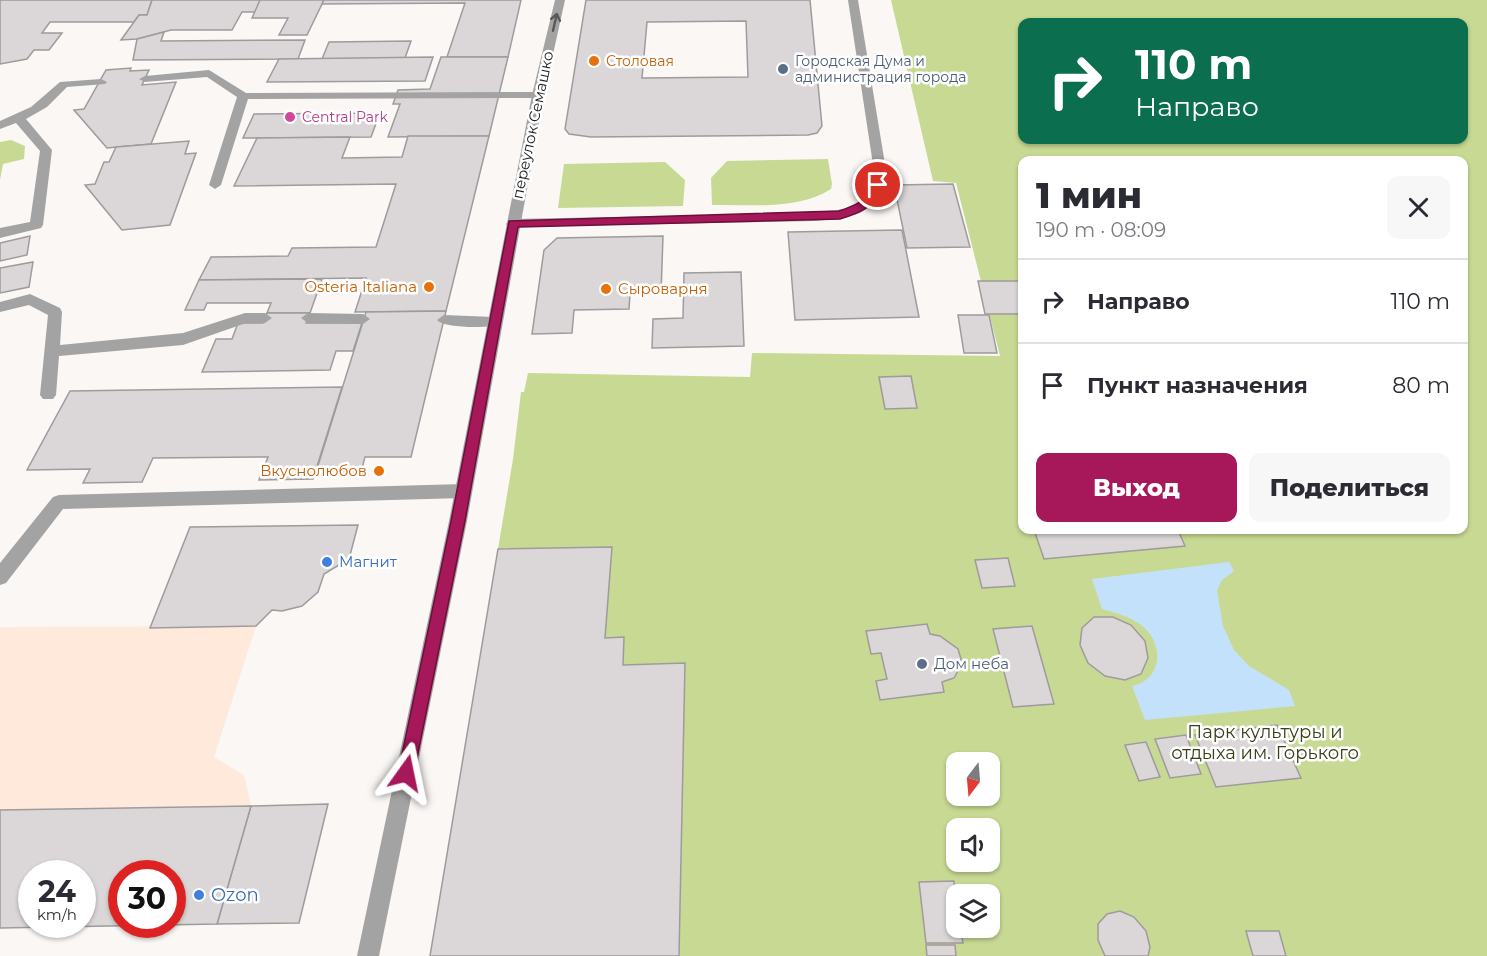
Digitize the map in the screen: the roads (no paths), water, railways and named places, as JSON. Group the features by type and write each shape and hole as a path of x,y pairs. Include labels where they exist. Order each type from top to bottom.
{"street":[{"name":"переулок Семашко","path":"368,956 464,491 538,95 560,0"},
{"path":"513,224 815,217 840,215 861,208 872,198 878,185 878,158 853,0"},
{"path":"145,78 209,74 243,96 538,95"},
{"path":"0,124 19,119 48,102 64,84 101,82"},
{"path":"215,185 243,96"},
{"path":"0,233 36,225 46,150 19,119"},
{"path":"0,307 30,299 56,312 48,395"},
{"path":"54,351 183,339 245,318 265,318"},
{"path":"308,318 363,320"},
{"path":"444,320 494,322"},
{"path":"0,577 59,502 464,491"}],"water":[{"path":"1229,562 1234,571 1222,580 1217,590 1223,626 1234,650 1249,666 1289,690 1295,706 1145,720 1132,686 1143,682 1155,668 1157,650 1154,641 1141,625 1122,615 1102,609 1092,579"}],"place":[{"name":"Столовая","path":"594,61"},
{"name":"Городская Дума и администрация города","path":"783,69"},
{"name":"Central Park","path":"290,117"},
{"name":"Osteria Italiana","path":"429,287"},
{"name":"Cыроварня","path":"606,289"},
{"name":"Вкуснолюбов","path":"379,471"},
{"name":"Магнит","path":"327,562"},
{"name":"Дом неба","path":"922,664"},
{"name":"Ozon","path":"199,895"}],"park label":[{"name":"Парк культуры и отдыха им. Горького","path":"1265,742"}]}
